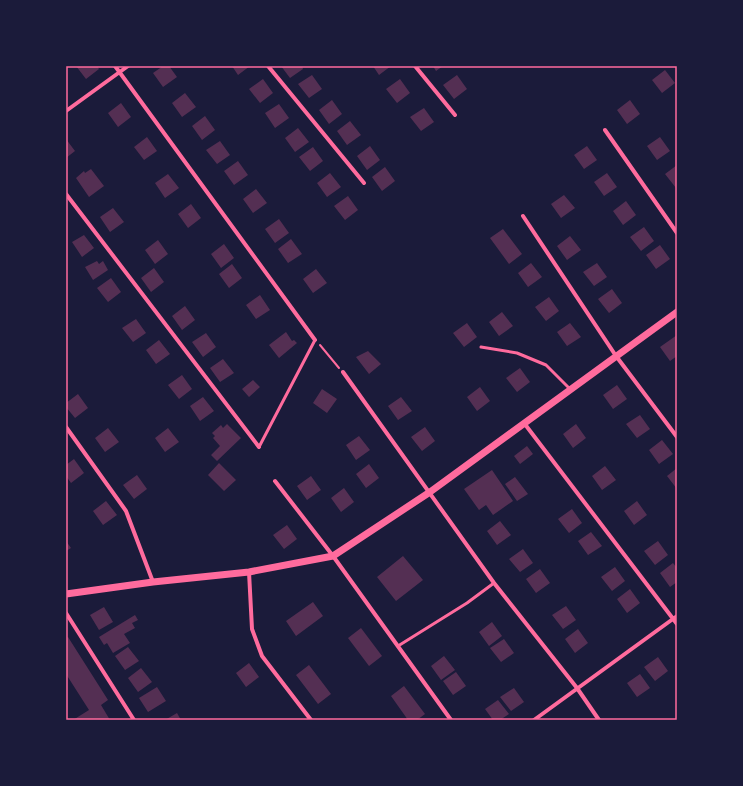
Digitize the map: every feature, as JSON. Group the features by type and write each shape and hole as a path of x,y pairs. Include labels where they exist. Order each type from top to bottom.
{"street":[{"path":"115,66 315,340"},
{"path":"66,111 128,66"},
{"path":"268,66 364,183"},
{"path":"415,66 455,115"},
{"path":"605,130 677,233"},
{"path":"66,194 259,447"},
{"path":"523,216 616,356 677,437"},
{"path":"66,594 153,582 248,572 334,556 430,492 524,422 677,312"},
{"path":"342,372 430,492 494,583 577,688 599,720"},
{"path":"524,422 675,617 677,624"},
{"path":"66,427 126,511 153,582"},
{"path":"275,481 334,556 451,720"},
{"path":"248,572 252,630 262,656 311,720"},
{"path":"66,613 134,720"},
{"path":"534,720 675,617"}],"lane":[{"path":"259,447 315,340"},
{"path":"481,347 517,353 546,364 570,389"},
{"path":"398,646 467,603 494,583"}],"path":[{"path":"315,340 342,372"}],"building":[{"path":"76,66 97,66 99,69 86,79"},
{"path":"163,66 169,66 177,77 163,87 153,73"},
{"path":"232,66 250,66 238,75"},
{"path":"281,66 302,66 303,69 290,78"},
{"path":"373,66 391,66 379,75"},
{"path":"433,66 443,66 436,71"},
{"path":"665,70 675,83 662,93 652,80"},
{"path":"312,75 322,89 309,98 298,84"},
{"path":"457,75 467,89 454,99 443,85"},
{"path":"263,79 273,93 260,103 249,89"},
{"path":"400,79 410,93 397,103 386,89"},
{"path":"185,93 196,107 182,117 172,103"},
{"path":"332,100 342,114 329,124 319,110"},
{"path":"630,100 640,114 627,124 617,110"},
{"path":"121,103 131,117 118,127 108,113"},
{"path":"279,104 289,118 275,128 265,113"},
{"path":"424,108 434,122 421,131 410,117"},
{"path":"205,116 215,130 202,140 192,126"},
{"path":"350,121 361,135 347,145 337,131"},
{"path":"298,128 309,142 295,152 285,138"},
{"path":"147,137 157,151 144,160 134,147"},
{"path":"660,137 670,151 657,160 647,146"},
{"path":"66,139 75,151 66,158"},
{"path":"220,141 230,155 217,164 206,150"},
{"path":"370,146 380,160 367,170 357,156"},
{"path":"587,146 597,160 584,169 574,155"},
{"path":"313,147 323,161 310,171 299,157"},
{"path":"238,161 248,175 234,185 224,171"},
{"path":"677,165 677,187 676,188 665,174"},
{"path":"385,167 395,181 382,191 372,177"},
{"path":"91,169 104,186 89,197 76,178 84,171 85,173"},
{"path":"330,173 341,187 327,197 317,183"},
{"path":"607,173 617,187 604,196 594,182"},
{"path":"168,174 179,188 165,198 155,183"},
{"path":"256,189 267,203 253,213 243,199"},
{"path":"564,195 575,208 561,218 551,204"},
{"path":"348,196 358,210 345,220 334,206"},
{"path":"626,201 636,215 623,225 613,211"},
{"path":"191,204 201,218 188,228 178,214"},
{"path":"113,208 124,222 110,232 100,217"},
{"path":"279,219 289,233 275,243 265,229"},
{"path":"644,227 654,241 641,251 630,237"},
{"path":"503,229 522,254 509,264 490,238"},
{"path":"84,235 94,248 82,257 72,242"},
{"path":"570,236 581,250 567,260 557,246"},
{"path":"291,239 302,254 288,263 278,249"},
{"path":"158,240 168,254 155,264 145,250"},
{"path":"224,244 234,258 221,268 211,254"},
{"path":"660,245 670,259 656,269 646,255"},
{"path":"97,261 99,264 103,261 108,270 93,280 85,267"},
{"path":"531,263 542,277 528,287 518,273"},
{"path":"597,263 607,277 594,286 583,272"},
{"path":"232,264 242,278 229,288 219,274"},
{"path":"154,268 164,282 151,292 141,278"},
{"path":"316,269 327,283 313,293 303,279"},
{"path":"111,278 121,292 108,302 97,288"},
{"path":"612,289 622,303 609,313 598,299"},
{"path":"260,295 270,310 256,319 246,305"},
{"path":"549,297 559,311 546,321 535,307"},
{"path":"185,306 195,320 182,330 172,316"},
{"path":"502,312 513,326 499,336 489,322"},
{"path":"136,319 146,333 133,342 122,328"},
{"path":"467,323 477,337 464,347 453,333"},
{"path":"570,323 581,337 567,346 557,332"},
{"path":"286,332 292,341 294,340 297,343 279,358 269,345"},
{"path":"206,333 216,347 203,357 192,342"},
{"path":"677,335 677,356 670,361 660,347"},
{"path":"159,340 170,354 156,364 146,350"},
{"path":"368,351 381,364 369,374 356,357"},
{"path":"223,359 234,373 220,382 210,368"},
{"path":"520,368 530,382 517,392 506,378"},
{"path":"182,375 192,389 179,399 168,385"},
{"path":"253,380 260,387 249,397 242,389"},
{"path":"617,385 627,399 613,409 603,395"},
{"path":"480,387 490,401 477,411 467,397"},
{"path":"322,389 337,399 327,413 313,403"},
{"path":"78,394 88,408 75,418 66,407 66,403"},
{"path":"203,397 214,411 200,421 190,406"},
{"path":"401,397 412,411 398,420 388,406"},
{"path":"640,415 650,429 637,438 626,424"},
{"path":"227,424 241,438 217,461 211,455 220,446 213,438 215,436 212,433 221,425 223,428"},
{"path":"576,424 586,438 573,448 563,434"},
{"path":"425,427 435,441 422,451 411,437"},
{"path":"108,428 119,442 105,452 95,438"},
{"path":"168,428 179,442 165,452 155,438"},
{"path":"359,436 370,450 356,460 346,445"},
{"path":"662,440 673,454 659,464 649,450"},
{"path":"527,446 533,454 520,464 514,456"},
{"path":"74,459 84,473 71,483 66,476 66,465"},
{"path":"219,463 236,480 224,491 208,475"},
{"path":"369,464 379,478 366,488 356,474"},
{"path":"605,466 616,480 602,490 592,476"},
{"path":"677,468 677,489 667,476"},
{"path":"492,470 513,501 493,515 486,505 479,510 464,489"},
{"path":"137,475 147,489 134,499 123,485"},
{"path":"311,476 321,490 307,500 297,486"},
{"path":"515,477 528,494 517,501 505,484"},
{"path":"344,488 354,502 341,512 331,498"},
{"path":"106,501 117,515 103,525 93,511"},
{"path":"637,501 647,515 634,525 624,511"},
{"path":"572,509 582,523 569,533 558,519"},
{"path":"500,521 511,535 497,545 487,531"},
{"path":"287,525 297,539 284,549 273,535"},
{"path":"591,532 602,546 588,555 578,541"},
{"path":"66,541 71,548 66,551"},
{"path":"658,541 668,555 655,565 644,551"},
{"path":"523,549 533,563 520,572 509,559"},
{"path":"403,556 423,580 396,601 377,577"},
{"path":"673,563 677,568 677,582 670,587 660,573"},
{"path":"615,567 625,581 612,591 601,577"},
{"path":"540,569 550,583 536,593 526,579"},
{"path":"630,589 640,603 627,613 617,599"},
{"path":"313,602 323,616 296,636 286,621"},
{"path":"566,606 576,620 563,629 552,615"},
{"path":"104,607 113,622 99,630 90,615"},
{"path":"135,615 138,620 132,623 135,628 124,634 130,643 113,653 107,643 104,645 99,637"},
{"path":"492,622 502,636 489,646 479,632"},
{"path":"361,628 382,656 369,666 348,638"},
{"path":"578,629 588,643 575,653 565,639"},
{"path":"68,637 108,700 101,705 110,720 73,720 89,710 66,674 66,638"},
{"path":"504,639 514,653 501,662 490,648"},
{"path":"128,647 139,661 125,670 115,656"},
{"path":"444,656 455,670 441,680 431,666"},
{"path":"658,657 668,671 655,681 644,667"},
{"path":"249,663 259,677 246,687 236,673"},
{"path":"309,665 331,694 318,704 296,675"},
{"path":"141,668 152,682 138,692 128,678"},
{"path":"456,672 466,686 453,695 443,681"},
{"path":"640,674 650,688 637,697 627,683"},
{"path":"404,686 425,714 417,720 408,720 391,696"},
{"path":"157,687 166,701 148,712 139,698"},
{"path":"514,688 524,702 511,711 500,697"},
{"path":"498,700 509,714 500,720 493,720 485,709"},
{"path":"177,713 181,720 165,720"}]}
